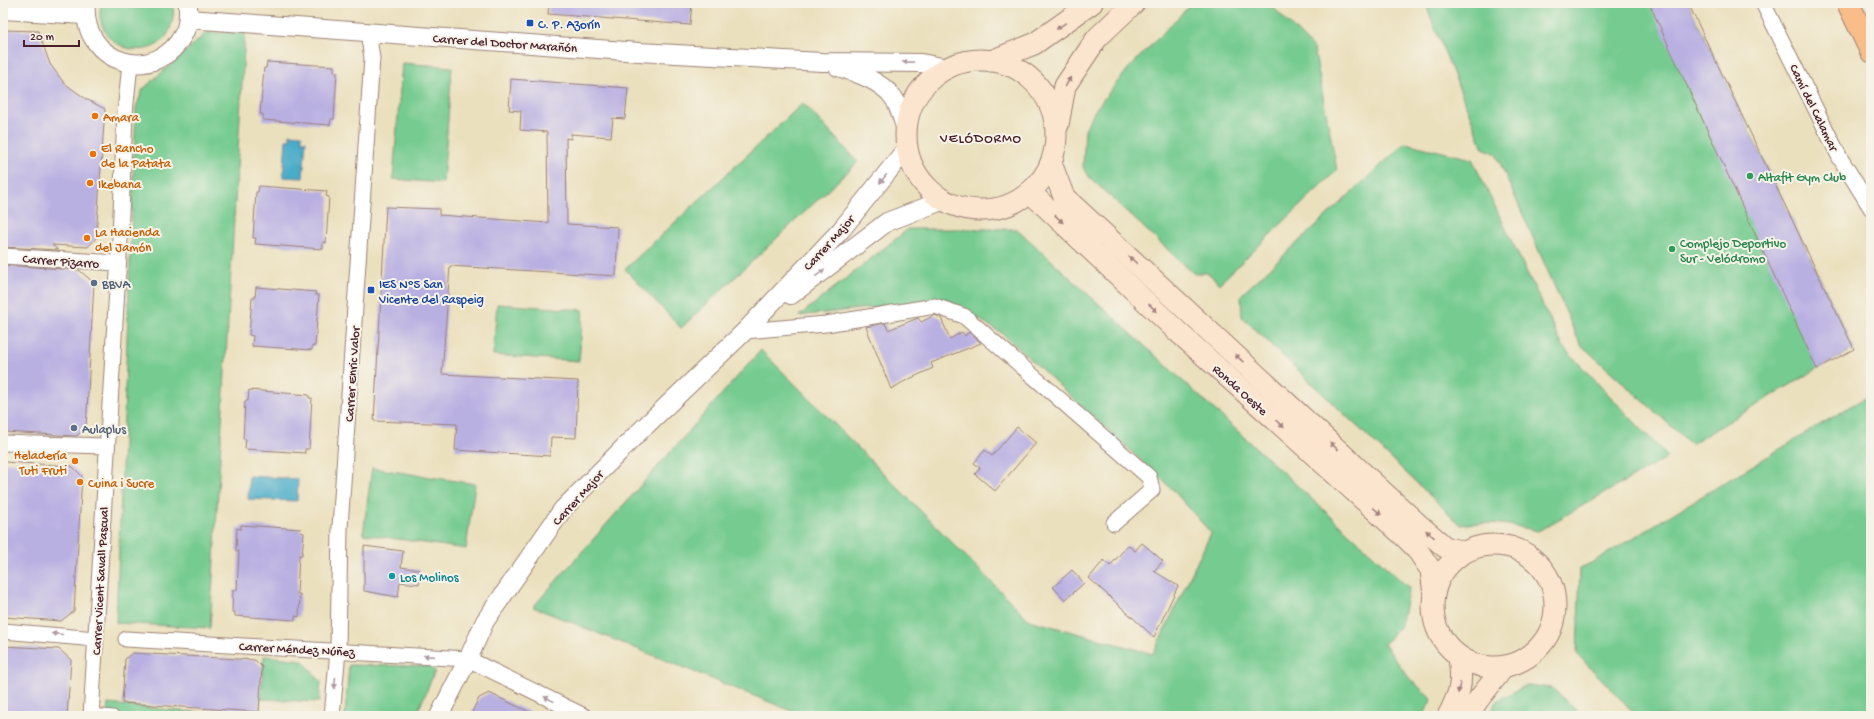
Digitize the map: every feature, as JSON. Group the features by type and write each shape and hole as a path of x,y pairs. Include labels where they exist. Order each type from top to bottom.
{"highway":[{"path":"1848,3 1871,51"}],"main road":[{"path":"1092,3 1034,44 992,60 958,63 947,68 930,80 913,103 907,139 913,167 926,186 944,200 974,210 999,208 1023,198 1030,192 1040,182 1051,163 1065,86 1097,38 1134,3"},
{"path":"992,60 1018,69 1036,83 1050,106 1056,134"},
{"name":"Ronda Oeste","path":"1051,163 1064,197 1419,525 1445,547 1464,552"},
{"name":"Ronda Oeste","path":"1030,192 1177,331 1407,539 1416,548 1431,570 1434,595"},
{"name":"Ronda Oeste","path":"1492,544 1520,549 1542,566 1553,585 1557,605 1550,634 1538,650 1522,661 1504,667 1471,663 1459,658 1446,646 1437,632 1431,613 1434,595 1444,571 1464,552 1492,544"},
{"path":"1448,716 1460,690 1461,673 1459,658"},
{"path":"1468,716 1478,700 1504,667"}],"street":[{"name":"Camí del Calamar","path":"1763,3 1840,158 1871,208"},
{"path":"3,10 85,9 87,28 97,45 109,56 130,63 156,60 174,48 185,32 188,11"},
{"name":"Carrer del Doctor Marañón","path":"188,11 242,24 639,52 822,62"},
{"name":"Carrer Enric Valor","path":"332,716 338,651 340,527 372,58 368,32"},
{"path":"822,62 921,62 947,68"},
{"path":"822,62 858,73 885,89 894,98 907,139"},
{"name":"Carrer Vicent Savall Pascual","path":"91,715 118,263 125,113 130,63"},
{"name":"Carrer Major","path":"439,716 468,659 485,621 563,509 634,436 745,331 841,230 907,139"},
{"name":"Carrer Major","path":"745,331 887,222 944,200"},
{"name":"Carrer Pizarro","path":"3,256 118,263"},
{"path":"745,331 826,324 935,306 964,316 1149,477 1152,490 1114,523"},
{"path":"3,443 106,446"},
{"path":"3,631 96,639"},
{"name":"Carrer Méndez Núñez","path":"126,639 468,659"},
{"path":"468,659 584,716"},
{"path":"91,715 113,716"}],"green space":[{"path":"101,3 173,3 171,25 163,40 150,48 135,50 120,45 108,36 101,22"},
{"path":"1192,3 1269,3 1314,49 1337,170 1219,284 1208,273 1193,273 1087,175 1083,167 1085,130 1095,110 1128,69"},
{"name":"Complejo Deportivo Sur - Velódromo","path":"1425,3 1688,3 1854,349 1817,369 1691,444 1580,344 1496,154 1483,148"},
{"path":"245,32 210,628 116,623 136,107 143,89 206,33"},
{"path":"402,63 452,67 443,183 393,179"},
{"path":"803,103 858,162 681,328 625,269"},
{"path":"1405,143 1472,159 1563,347 1668,457 1538,531 1490,523 1461,525 1242,317 1241,295"},
{"path":"908,229 1017,229 1409,588 1401,625 1384,644 1410,679 1432,699 1423,716 804,716 533,607 761,350 1029,620 1153,654 1211,533 1173,490 1003,334 946,299 799,316"},
{"path":"497,304 583,310 579,361 493,355"},
{"path":"1871,394 1871,716 1637,716 1577,654 1580,568 1593,562"},
{"path":"372,468 475,484 466,549 363,534"},
{"path":"264,656 302,660 321,682 319,702 261,699"},
{"path":"349,665 430,666 435,671 416,716 345,716"},
{"path":"1527,685 1552,688 1582,716 1488,716 1498,700"},
{"path":"108,704 236,716 107,716"}],"water":[{"path":"290,134 302,135 302,141 306,141 303,178 283,177 286,140 290,140"},
{"path":"249,476 298,479 297,501 248,499"}],"building":[{"path":"549,3 692,3 690,25 548,14"},
{"name":"Altafit Gym Club","path":"1649,3 1688,3 1854,349 1817,369"},
{"path":"3,30 38,31 50,64 64,83 86,99 105,109 96,238 88,247 52,245 58,250 3,247"},
{"path":"267,62 334,66 334,72 337,72 334,119 331,119 330,125 263,120 263,114 260,114 264,68 266,68"},
{"path":"511,79 628,88 625,119 613,118 611,137 571,134 571,139 566,138 567,224 618,227 616,276 450,266 442,374 578,381 576,438 551,437 550,456 455,450 457,424 374,421 386,207 439,209 439,215 548,223 547,132 520,130 521,111 509,110"},
{"path":"259,186 327,191 326,196 329,197 326,243 323,242 323,249 255,244 256,238 253,238 256,192 258,192"},
{"path":"3,265 79,270 94,283 86,429 76,436 3,432"},
{"path":"256,287 316,292 315,295 319,295 315,346 312,346 312,350 252,346 253,336 249,335 252,298 255,298"},
{"path":"935,315 941,318 950,339 962,332 965,336 969,332 981,343 931,363 933,368 891,389 866,327 885,323 888,330 918,318 921,322"},
{"path":"249,390 309,395 309,398 312,398 309,449 305,449 305,453 245,449 246,439 243,439 245,401 248,401"},
{"path":"1017,427 1036,443 995,491 975,474 980,468 974,463 985,450 992,456"},
{"path":"3,462 72,466 82,476 74,611 61,621 3,617"},
{"path":"241,525 301,529 300,532 304,533 302,555 299,555 297,594 300,594 299,617 295,616 295,620 235,616 235,612 232,612 233,590 237,590 239,551 236,551 237,528 241,529"},
{"path":"1142,543 1163,561 1154,571 1178,586 1154,637 1089,578 1104,560 1110,566 1128,545 1135,551"},
{"name":"Los Molinos","path":"364,546 403,551 401,567 420,570 419,584 400,582 398,597 364,591"},
{"path":"1072,570 1084,583 1065,600 1053,587"},
{"path":"3,646 59,649 71,660 67,716 3,716"},
{"path":"132,653 255,660 262,667 259,712 122,703 125,659"},
{"path":"489,693 538,716 470,716 479,698"}],"place":[{"name":"C. P. Azorín","path":"530,23"},
{"name":"Amara","path":"95,116"},
{"name":"El Rancho de la Patata","path":"93,154"},
{"name":"Altafit Gym Club","path":"1750,176"},
{"name":"Ikebana","path":"90,183"},
{"name":"La Hacienda del Jamón","path":"87,238"},
{"name":"Complejo Deportivo Sur - Velódromo","path":"1672,249"},
{"name":"BBVA","path":"94,283"},
{"name":"IES Nº5 San Vicente del Raspeig","path":"371,290"},
{"name":"Aulaplus","path":"74,428"},
{"name":"Heladería Tuti Fruti","path":"75,461"},
{"name":"Cuina i Sucre","path":"80,482"},
{"name":"Los Molinos","path":"392,576"}],"district":[{"name":"VELÓDORMO","path":"981,137"}]}
